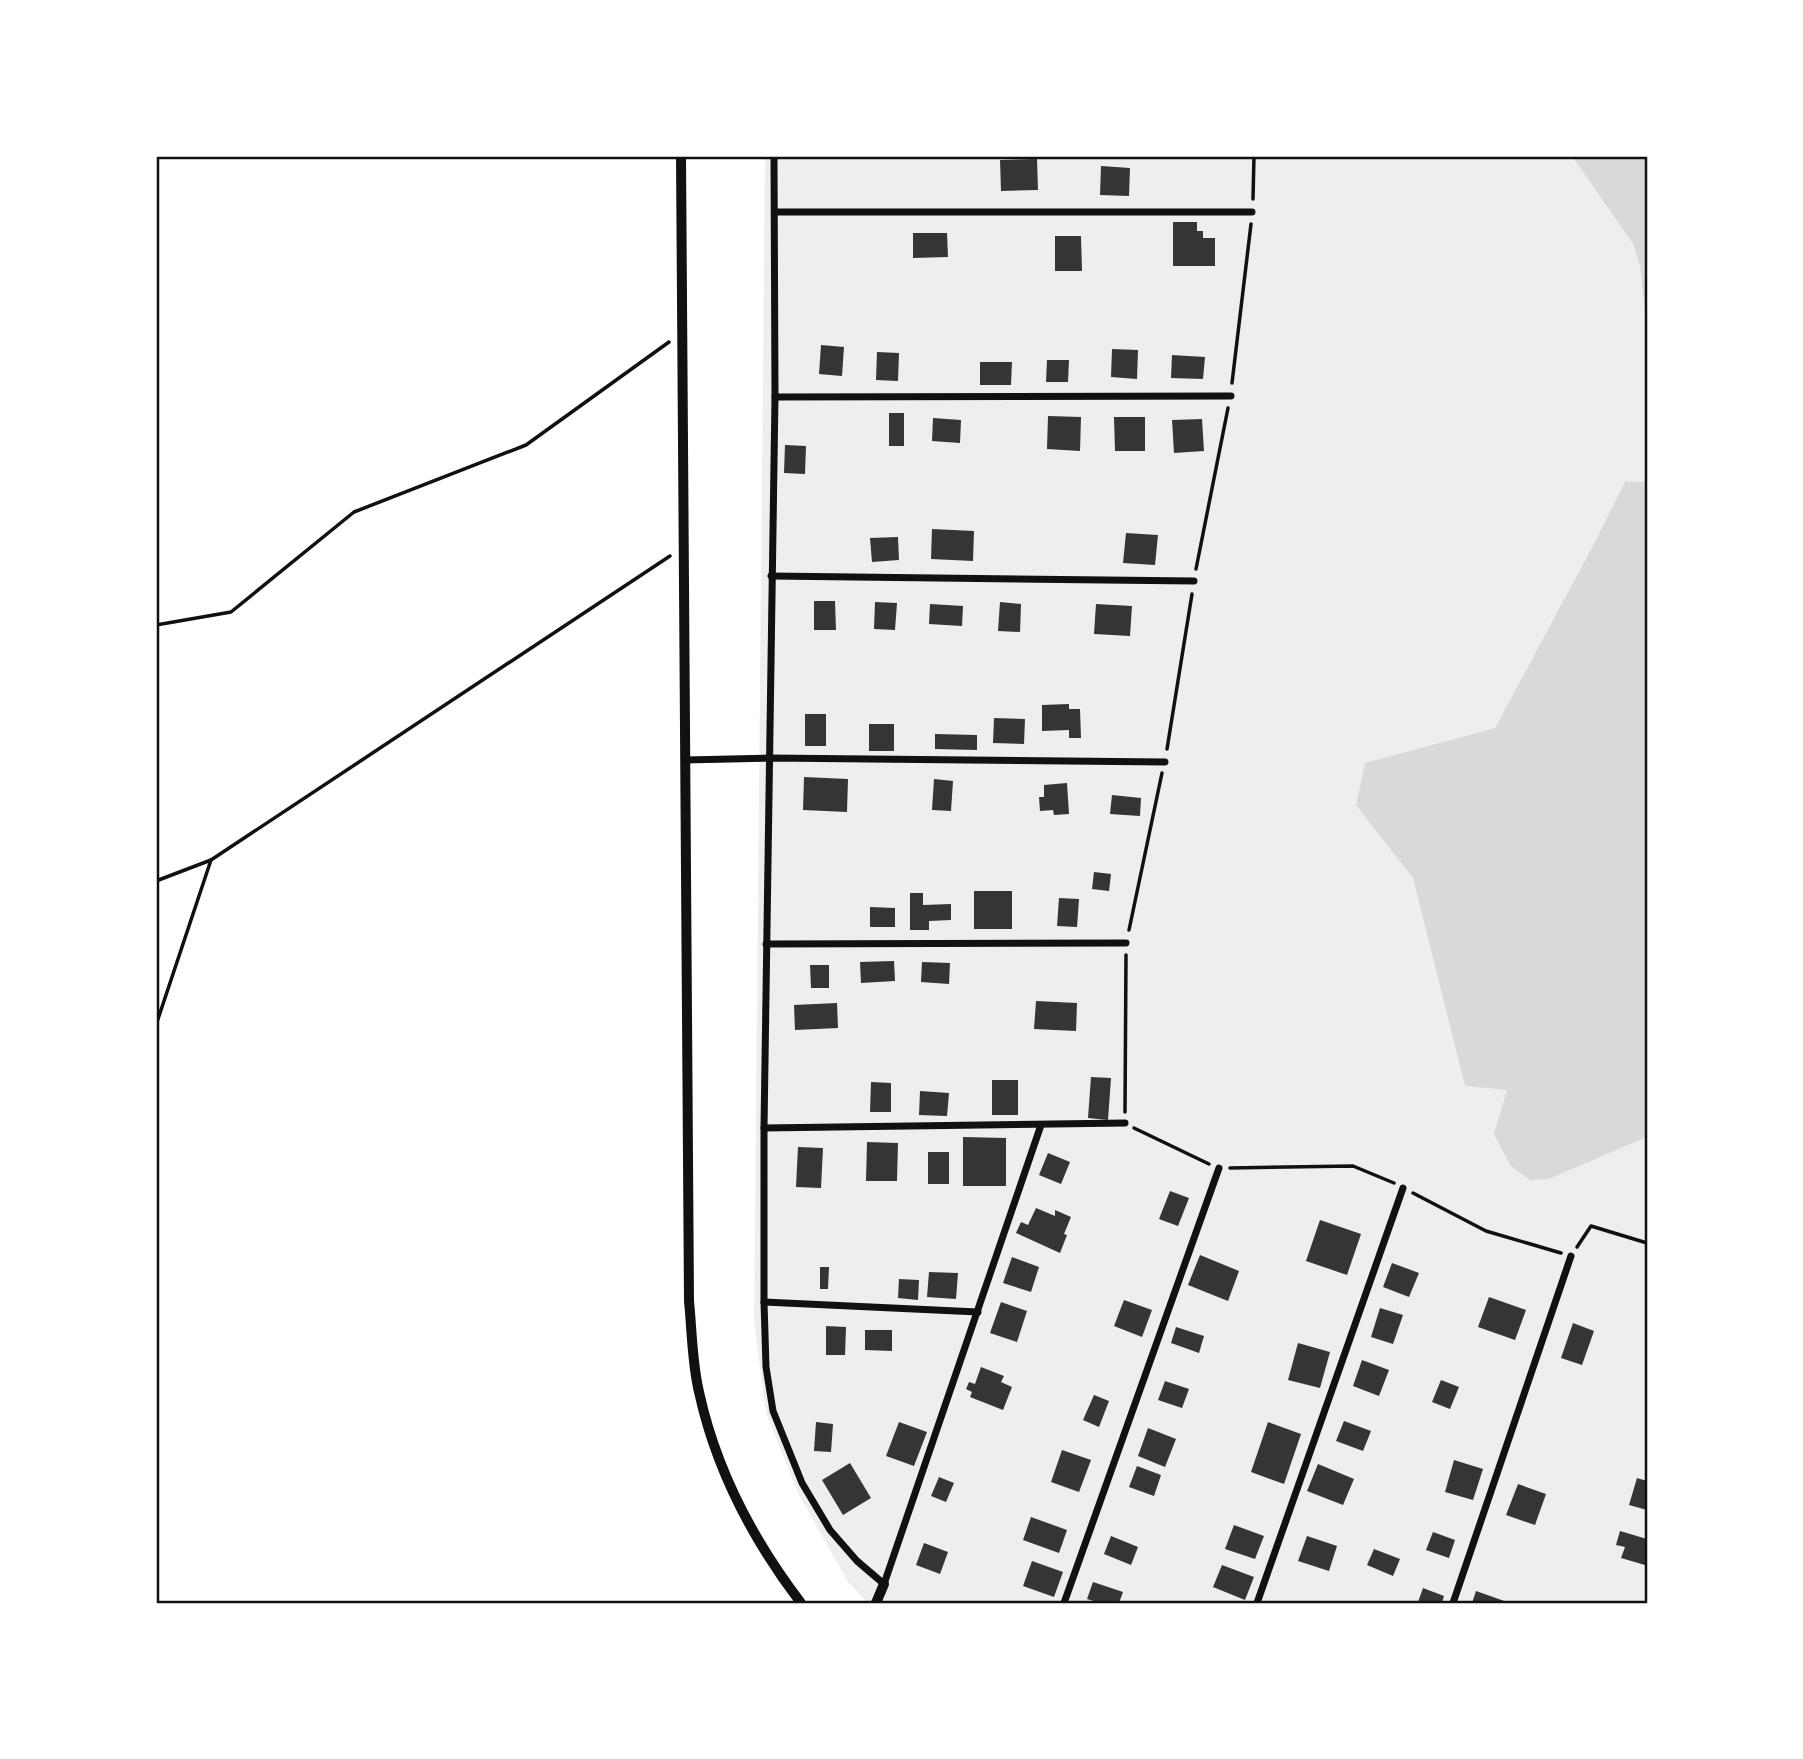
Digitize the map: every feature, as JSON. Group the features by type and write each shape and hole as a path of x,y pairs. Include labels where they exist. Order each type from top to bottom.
{"street":[{"path":"681,156 689,1301 698,1391 724,1476 771,1564 801,1603"},
{"path":"774,156 775,397 764,1128 766,1367 773,1411 802,1483 830,1530 857,1561 884,1584"},
{"path":"775,212 1252,212"},
{"path":"775,397 1231,396"},
{"path":"771,576 1194,581"},
{"path":"685,760 769,758 1165,762"},
{"path":"766,944 1126,943"},
{"path":"764,1128 1125,1124"},
{"path":"876,1603 1041,1125"},
{"path":"1064,1603 1219,1168"},
{"path":"1257,1603 1403,1188"},
{"path":"1454,1603 1571,1256"},
{"path":"764,1302 978,1312"}],"path":[{"path":"1254,156 1252,212 1231,396 1194,581 1165,762 1126,943 1125,1124 1219,1168 1353,1166 1403,1188 1486,1231 1571,1256 1591,1226 1647,1243"},
{"path":"156,625 231,612 354,512 526,445 682,333"},
{"path":"156,881 211,860 683,547"},
{"path":"156,1025 211,860"}],"shaded area":[{"path":"765,156 1572,156 1633,244 1640,266 1647,334 1647,482 1625,481 1495,728 1366,763 1356,804 1413,878 1465,1086 1507,1090 1503,1108 1549,1179 1647,1137 1647,1603 868,1603 848,1582 798,1493 766,1413 754,1320"},
{"path":"1572,156 1647,156 1647,334 1640,266 1633,244"},
{"path":"1625,481 1647,482 1647,1137 1549,1179 1530,1180 1511,1166 1494,1134 1507,1090 1465,1086 1413,878 1356,805 1365,763 1495,728"}],"building":[{"path":"1037,159 1038,190 1001,191 1000,160"},
{"path":"1101,166 1130,168 1129,196 1100,195"},
{"path":"1173,222 1197,222 1197,231 1203,231 1203,238 1215,238 1215,266 1173,266"},
{"path":"913,233 947,233 948,257 913,258"},
{"path":"1055,236 1081,236 1082,271 1055,271"},
{"path":"821,345 844,347 842,376 819,374"},
{"path":"1112,349 1138,350 1137,379 1111,377"},
{"path":"877,352 899,353 898,381 876,380"},
{"path":"1172,355 1205,357 1203,379 1171,378"},
{"path":"1047,360 1069,360 1068,382 1046,382"},
{"path":"980,362 1012,362 1011,385 980,385"},
{"path":"889,413 904,413 904,446 889,446"},
{"path":"1048,416 1081,417 1080,451 1047,449"},
{"path":"1114,417 1145,417 1145,451 1115,451"},
{"path":"933,418 961,420 960,443 932,441"},
{"path":"1202,419 1204,451 1174,453 1172,420"},
{"path":"785,445 806,446 805,474 784,473"},
{"path":"932,529 974,531 973,561 931,559"},
{"path":"1126,533 1158,535 1155,565 1123,563"},
{"path":"898,537 899,560 872,562 870,538"},
{"path":"814,601 835,601 836,630 814,630"},
{"path":"875,602 897,603 895,630 874,629"},
{"path":"1000,602 1021,604 1020,632 998,631"},
{"path":"930,604 963,606 962,626 929,624"},
{"path":"1096,604 1132,606 1130,636 1094,634"},
{"path":"1069,704 1069,709 1080,709 1081,738 1069,738 1069,730 1042,731 1042,705"},
{"path":"805,714 826,714 826,746 805,746"},
{"path":"994,718 1025,719 1024,744 993,743"},
{"path":"869,724 894,724 894,751 869,751"},
{"path":"935,734 977,735 977,750 935,749"},
{"path":"804,777 848,779 847,812 803,810"},
{"path":"934,779 953,781 951,811 932,810"},
{"path":"1067,783 1069,814 1054,815 1053,810 1040,811 1039,797 1044,797 1044,785"},
{"path":"1112,795 1141,798 1140,816 1110,814"},
{"path":"1094,872 1111,874 1109,891 1092,889"},
{"path":"974,891 1012,891 1012,929 974,929"},
{"path":"910,893 923,893 923,905 951,904 951,920 929,921 929,930 910,930"},
{"path":"1059,898 1079,899 1077,927 1057,926"},
{"path":"870,907 895,908 895,927 870,927"},
{"path":"894,961 895,981 861,983 860,962"},
{"path":"922,962 950,963 949,984 921,982"},
{"path":"810,965 829,965 829,988 811,988"},
{"path":"1036,1001 1077,1003 1076,1031 1034,1029"},
{"path":"837,1003 838,1028 795,1030 794,1005"},
{"path":"1091,1077 1111,1078 1108,1120 1088,1118"},
{"path":"992,1080 1018,1080 1018,1115 992,1115"},
{"path":"871,1082 891,1083 891,1112 870,1112"},
{"path":"920,1091 949,1093 947,1116 919,1115"},
{"path":"963,1137 1006,1138 1006,1186 963,1186"},
{"path":"867,1142 898,1143 897,1181 866,1181"},
{"path":"798,1147 823,1148 821,1188 796,1187"},
{"path":"928,1152 949,1152 949,1184 928,1184"},
{"path":"1048,1153 1070,1162 1061,1184 1039,1175"},
{"path":"1170,1191 1189,1198 1178,1226 1159,1219"},
{"path":"1036,1208 1055,1216 1055,1210 1071,1217 1060,1253 1016,1233 1021,1222 1028,1225"},
{"path":"1320,1220 1361,1234 1347,1275 1306,1261"},
{"path":"1200,1255 1239,1271 1228,1301 1188,1285"},
{"path":"1012,1257 1039,1267 1031,1292 1003,1283"},
{"path":"1392,1263 1419,1273 1409,1297 1383,1287"},
{"path":"820,1267 829,1267 828,1289 820,1289"},
{"path":"929,1272 958,1273 956,1299 927,1297"},
{"path":"899,1279 919,1280 918,1300 898,1298"},
{"path":"1489,1297 1526,1310 1515,1340 1478,1327"},
{"path":"1124,1300 1152,1310 1142,1337 1114,1326"},
{"path":"1001,1302 1027,1311 1017,1342 990,1333"},
{"path":"1380,1308 1403,1315 1393,1344 1371,1337"},
{"path":"1573,1323 1594,1331 1582,1365 1561,1358"},
{"path":"826,1326 846,1327 845,1355 826,1355"},
{"path":"1176,1327 1204,1336 1199,1353 1171,1343"},
{"path":"865,1330 892,1330 892,1351 865,1350"},
{"path":"1298,1343 1330,1352 1320,1388 1288,1380"},
{"path":"1362,1360 1389,1370 1379,1396 1353,1386"},
{"path":"981,1367 1004,1376 1001,1382 1012,1387 1003,1410 970,1397 972,1392 966,1389 969,1382 975,1384"},
{"path":"1441,1380 1459,1387 1450,1409 1432,1402"},
{"path":"1165,1381 1189,1389 1182,1408 1158,1400"},
{"path":"1094,1395 1109,1401 1099,1427 1083,1420"},
{"path":"1344,1421 1371,1431 1363,1451 1336,1441"},
{"path":"816,1422 833,1424 831,1452 814,1451"},
{"path":"899,1422 927,1432 914,1466 886,1456"},
{"path":"1268,1422 1301,1434 1284,1484 1251,1472"},
{"path":"1148,1428 1176,1439 1165,1467 1138,1456"},
{"path":"1062,1450 1091,1460 1079,1492 1051,1482"},
{"path":"1454,1460 1483,1469 1473,1500 1445,1492"},
{"path":"850,1463 871,1498 843,1515 822,1480"},
{"path":"1318,1464 1354,1479 1343,1505 1307,1491"},
{"path":"1137,1466 1161,1475 1154,1496 1129,1487"},
{"path":"939,1477 954,1483 946,1502 931,1496"},
{"path":"1637,1478 1647,1481 1647,1510 1629,1505"},
{"path":"1518,1484 1546,1494 1535,1525 1506,1515"},
{"path":"1031,1517 1067,1530 1059,1553 1023,1540"},
{"path":"1234,1525 1264,1536 1255,1559 1225,1549"},
{"path":"1620,1531 1647,1539 1645,1565 1621,1558 1625,1547 1616,1545"},
{"path":"1433,1532 1455,1540 1449,1558 1426,1550"},
{"path":"1111,1536 1138,1547 1131,1565 1104,1554"},
{"path":"1307,1536 1337,1546 1329,1571 1298,1561"},
{"path":"924,1543 948,1552 940,1574 916,1565"},
{"path":"1374,1549 1400,1559 1393,1576 1367,1565"},
{"path":"1032,1561 1063,1572 1054,1597 1023,1586"},
{"path":"1222,1565 1254,1577 1245,1600 1213,1587"},
{"path":"1093,1582 1123,1592 1119,1603 1100,1603 1087,1599"},
{"path":"1423,1588 1444,1596 1442,1603 1418,1602"},
{"path":"1476,1591 1510,1603 1472,1603"}]}
